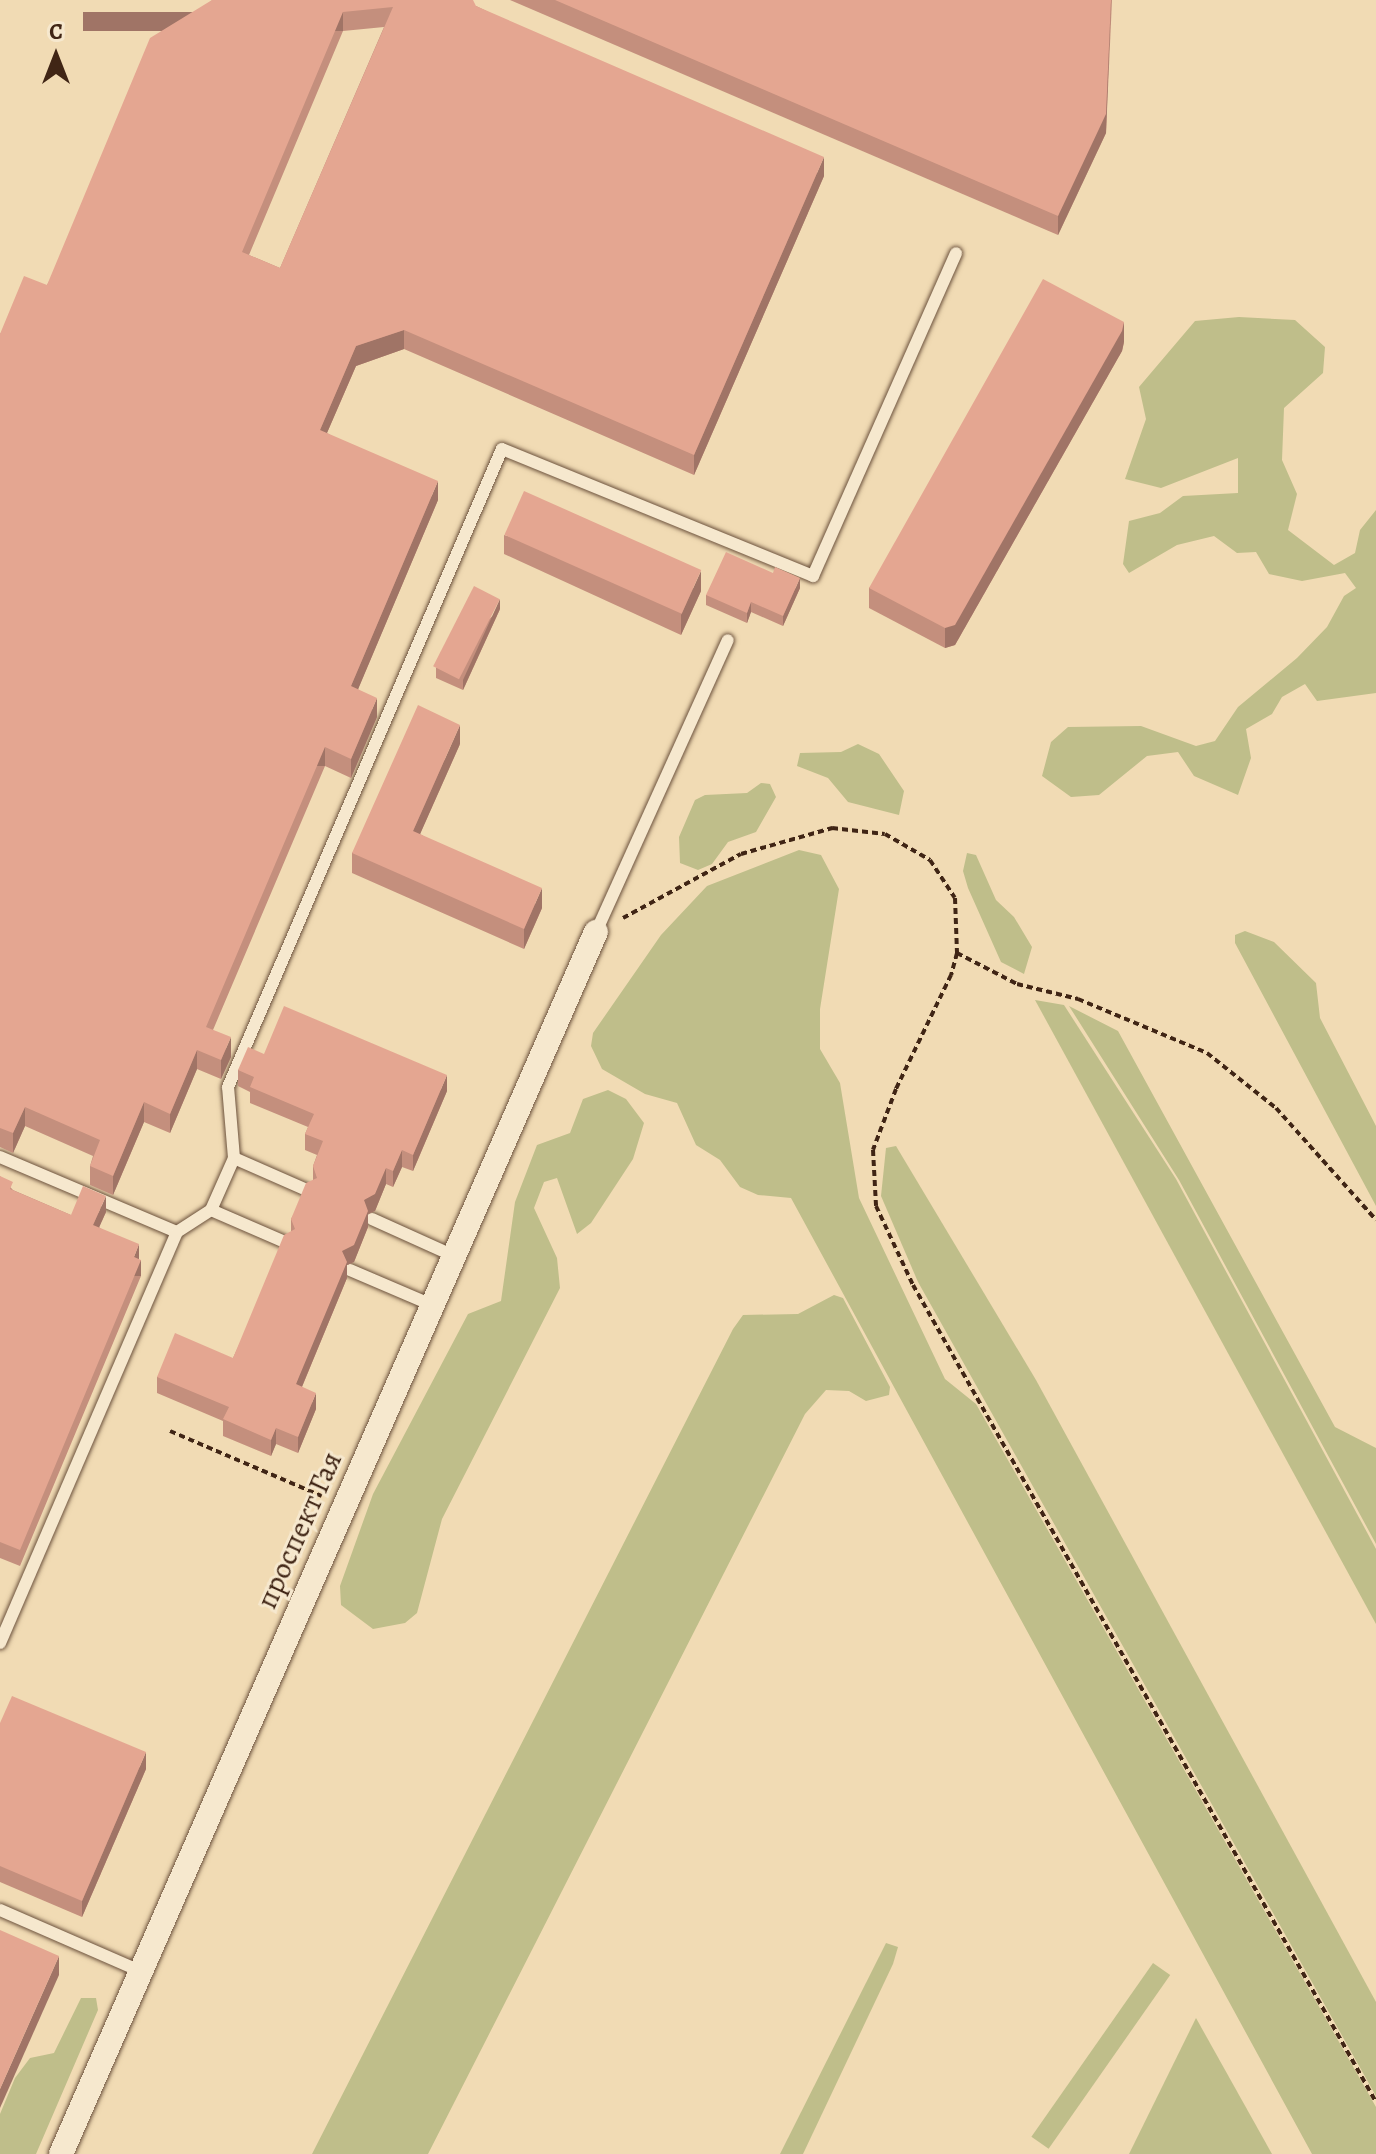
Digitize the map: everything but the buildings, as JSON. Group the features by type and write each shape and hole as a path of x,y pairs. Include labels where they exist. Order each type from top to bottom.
{"street":[{"name":"проспект Гая","path":"61,2154 596,932"}],"lane":[{"path":"0,1643 177,1232 211,1210 234,1158 228,1087 502,449 813,576 956,253"},
{"path":"596,932 728,640"},
{"path":"0,1157 177,1232"},
{"path":"234,1158 309,1191"},
{"path":"211,1210 287,1243"},
{"path":"372,1219 454,1256"},
{"path":"350,1270 432,1305"},
{"path":"0,1910 140,1971"}],"path":[{"path":"596,932 741,854 832,828 885,834 930,860 955,898 957,953 873,1150 876,1206 913,1285 1376,2102"},
{"path":"957,953 1017,984 1078,999 1207,1053 1276,1108 1376,1220"},
{"path":"170,1431 344,1506"}],"shaded area":[{"path":"1239,317 1295,320 1325,347 1323,373 1284,408 1282,460 1297,494 1288,530 1334,565 1355,553 1360,530 1376,510 1376,693 1317,701 1305,684 1282,697 1272,714 1246,729 1251,758 1238,795 1194,776 1178,752 1147,756 1099,795 1071,797 1042,776 1051,742 1068,727 1141,726 1196,746 1215,741 1238,707 1297,658 1327,627 1344,596 1356,588 1345,573 1302,581 1269,574 1256,552 1237,553 1214,536 1177,545 1129,573 1123,564 1129,521 1160,513 1183,496 1238,493 1238,458 1161,488 1125,479 1146,419 1139,387 1195,321"},
{"path":"858,744 879,754 904,791 899,815 848,802 828,778 797,766 800,753 841,752"},
{"path":"761,783 770,784 776,797 756,832 728,842 712,864 698,870 680,863 679,837 695,800 705,795 747,793"},
{"path":"799,850 821,855 839,889 820,1009 820,1049 840,1083 859,1198 945,1379 976,1404 1376,2107 1376,2154 1312,2154 791,1198 758,1195 740,1187 720,1160 696,1145 677,1103 645,1094 602,1069 591,1046 593,1033 661,935 707,886"},
{"path":"967,853 976,855 996,900 1014,917 1032,947 1024,974 1001,962 968,888 963,871"},
{"path":"1245,931 1274,942 1316,983 1320,1018 1376,1126 1376,1206 1235,943 1235,935"},
{"path":"1035,1000 1064,1005 1176,1179 1376,1549 1376,1624"},
{"path":"1069,1006 1118,1031 1335,1427 1376,1448 1376,1544 1179,1180"},
{"path":"608,1090 626,1099 644,1123 633,1159 591,1223 577,1234 557,1178 544,1182 534,1208 557,1258 560,1288 442,1519 417,1613 405,1623 373,1629 341,1605 340,1586 373,1494 468,1314 501,1301 515,1202 537,1145 570,1133 583,1099"},
{"path":"896,1146 1036,1380 1376,2002 1376,2096 918,1282 881,1196 886,1148"},
{"path":"834,1295 843,1298 890,1387 889,1395 866,1401 849,1391 826,1390 805,1414 428,2154 312,2154 733,1329 743,1315 798,1314"},
{"path":"886,1943 898,1947 893,1964 803,2154 780,2154"},
{"path":"1153,1963 1170,1975 1049,2149 1031,2137"},
{"path":"81,1998 96,1998 98,2010 36,2154 0,2154 0,2114 15,2078 30,2058 54,2053"},
{"path":"1196,2018 1272,2154 1129,2154"}]}
